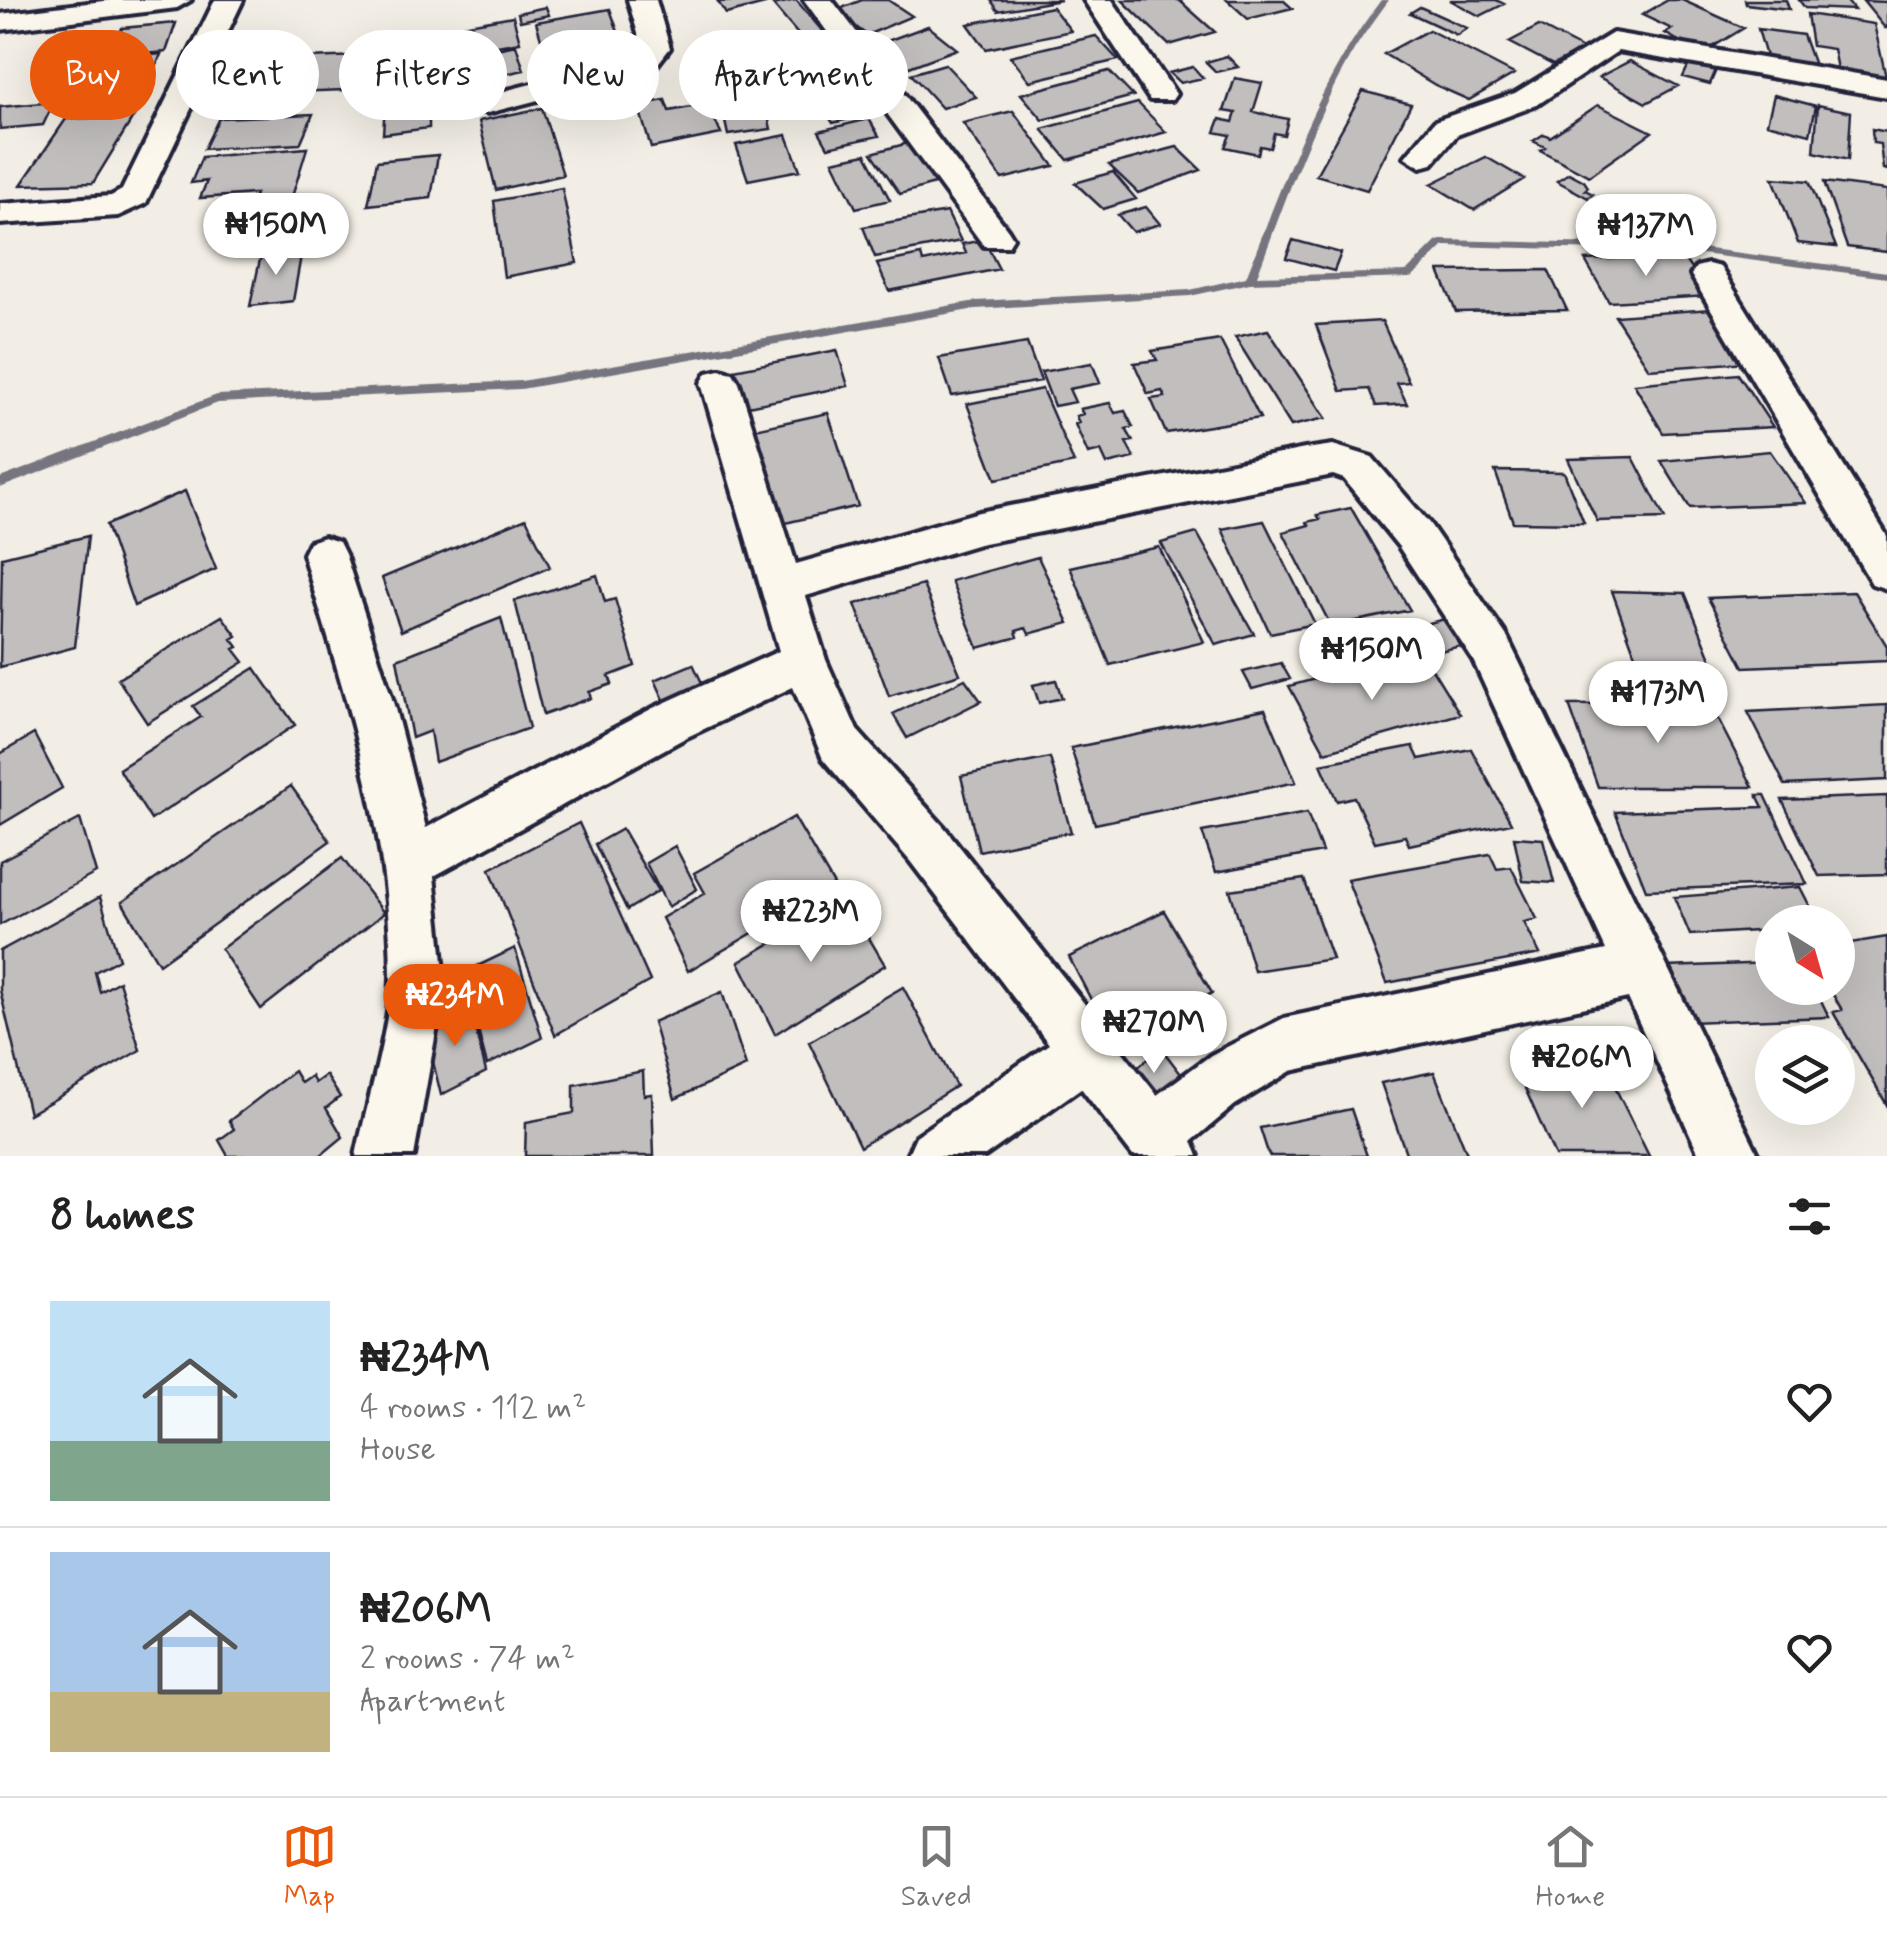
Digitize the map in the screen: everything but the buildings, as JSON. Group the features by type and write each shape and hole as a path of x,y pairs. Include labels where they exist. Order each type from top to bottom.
{"street":[{"path":"0,22 177,0"},
{"path":"0,214 118,206 136,196 229,0"},
{"path":"507,99 643,64 656,48 642,0"},
{"path":"818,0 996,238"},
{"path":"1098,0 1161,94"},
{"path":"1421,157 1446,128 1526,99 1613,42 1887,88"},
{"path":"1708,276 1887,572"},
{"path":"720,383 785,585 804,660 840,744 927,844 1162,1147 1192,1098 1232,1071 1284,1045 1641,969"},
{"path":"785,585 998,524 1305,464 1333,460 1358,468 1414,536 1490,648 1730,1156"},
{"path":"324,554 371,705 408,864 418,981 385,1156"},
{"path":"408,864 670,724 804,660"},
{"path":"936,1156 1085,1052"}],"waterway":[{"path":"1250,280 1324,97 1385,0"},
{"path":"1250,280 1409,275 1441,243 1686,249 1887,275"},
{"path":"0,483 217,399 521,385 976,305 1190,293 1250,280"}]}
